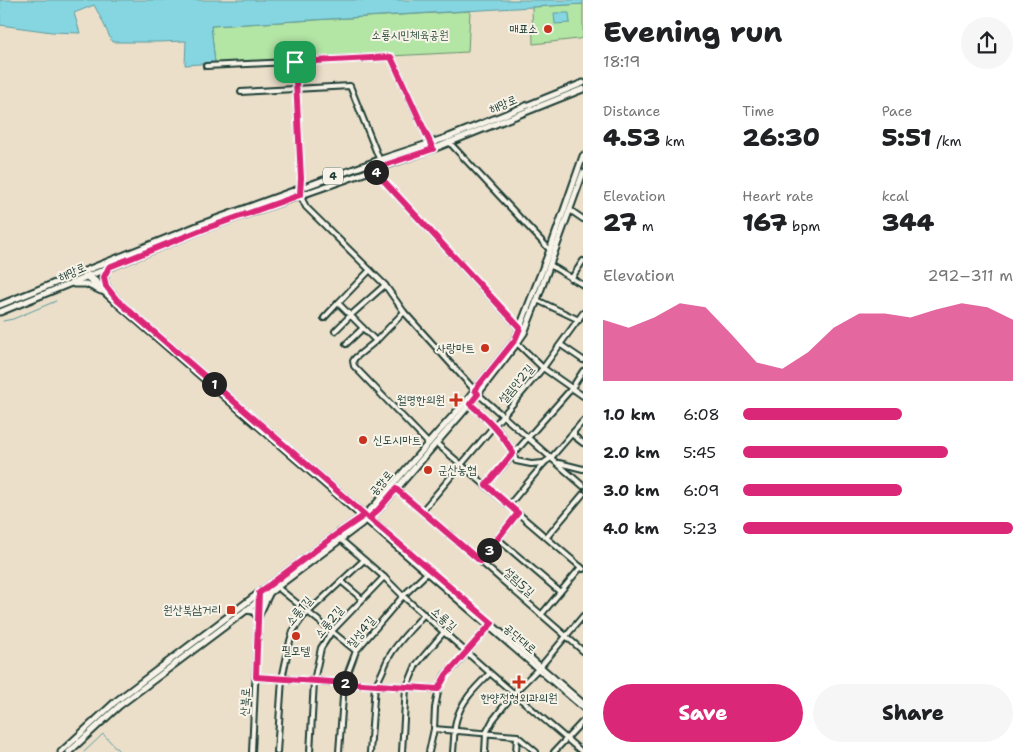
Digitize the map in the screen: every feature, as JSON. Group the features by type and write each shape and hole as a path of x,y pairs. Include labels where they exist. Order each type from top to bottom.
{"main road":[{"name":"해망로","path":"0,312 66,285 85,274 109,267 204,229 382,166 583,83"},
{"name":"해망로","path":"0,305 85,274 202,224 379,160 450,142 582,91"},
{"name":"공항로","path":"69,752 119,706 340,539 365,518 428,443 476,392 518,343 583,156"},
{"name":"공항로","path":"61,752 116,702 259,593 379,509 470,404 476,392 522,331 537,300 583,174"},
{"path":"109,267 104,277 106,286 117,300"},
{"path":"66,285 86,284 101,290"},
{"path":"246,610 253,611 258,617 270,592"}],"street":[{"path":"206,66 391,57 432,146"},
{"path":"295,62 300,195 306,207 385,285 404,312 476,392 583,486"},
{"path":"241,92 350,86 382,166"},
{"path":"450,142 554,254"},
{"path":"373,169 522,331"},
{"path":"570,210 583,219"},
{"path":"572,278 583,261"},
{"path":"550,265 583,285"},
{"path":"324,318 370,270"},
{"name":"공단대로","path":"85,274 101,290 490,624 583,708"},
{"name":"공단대로","path":"85,274 365,518"},
{"path":"336,331 385,285"},
{"path":"537,300 579,320"},
{"path":"338,302 376,340"},
{"path":"404,312 353,361 354,366 428,443"},
{"name":"설림안2길","path":"422,511 543,368 583,313"},
{"path":"346,344 363,328"},
{"path":"518,343 543,368 583,396"},
{"path":"560,344 583,360"},
{"path":"486,485 572,388 583,371"},
{"path":"470,404 494,425 505,439 516,461 530,464 546,462"},
{"path":"509,505 583,421"},
{"path":"574,432 574,436 583,443"},
{"path":"436,443 582,568 542,615"},
{"path":"558,463 583,469"},
{"name":"설림5길","path":"396,489 583,651"},
{"path":"547,537 583,494"},
{"path":"480,561 518,513"},
{"name":"소룡길","path":"340,539 466,652 582,752"},
{"name":"설림5길","path":"498,539 560,592"},
{"name":"소룡1길","path":"277,752 282,679 293,631 309,612 364,560"},
{"name":"칠성4길","path":"339,752 344,683 356,651 403,596 428,571"},
{"name":"소룡2길","path":"310,752 314,681 321,648 332,631 384,577"},
{"path":"341,581 362,599"},
{"path":"277,586 356,651"},
{"name":"산북로","path":"252,752 259,593"},
{"path":"370,752 375,685 394,649 424,614"},
{"path":"485,752 486,733 493,720 583,616"},
{"path":"577,623 583,628"},
{"path":"429,752 434,728 438,689 446,675 490,624"},
{"path":"402,752 406,687 416,665 444,632"},
{"name":"공단대로","path":"539,667 583,703"},
{"path":"453,752 456,719 466,698 490,673"},
{"path":"256,677 438,689"},
{"path":"554,752 583,721"},
{"path":"434,728 517,736 536,752"},
{"path":"516,752 517,736"}],"green space":[{"path":"583,4 583,38 533,44 532,7"},
{"name":"소룡시민체육공원","path":"470,11 468,52 216,65 215,63 211,26"}],"water":[{"path":"0,0 583,0 583,4 211,26 215,63 185,65 186,41 112,42 94,5 74,13 80,33 52,32 0,25"},
{"path":"554,13 569,13 570,23 555,24"}],"waterway":[{"path":"3,321 13,319 56,301"},
{"path":"84,752 103,734 120,752"}],"place":[{"name":"매표소","path":"548,29"},
{"name":"사랑마트","path":"485,348"},
{"name":"월명한의원","path":"456,400"},
{"name":"신도시마트","path":"363,440"},
{"name":"군산농협","path":"428,470"},
{"name":"원산북삼거리","path":"231,610"},
{"name":"필모텔","path":"296,636"},
{"name":"한양정형외과의원","path":"519,682"}],"route":[{"path":"391,57 433,149 373,169 520,328 515,340 475,390 478,394 470,404 494,425 513,453 486,485 518,513 498,539 480,561 396,489 369,518 492,623 446,675 438,689 256,677 259,593 365,515 117,300 106,286 104,277 109,267 204,229 300,195 301,178 295,62 391,57"}]}
